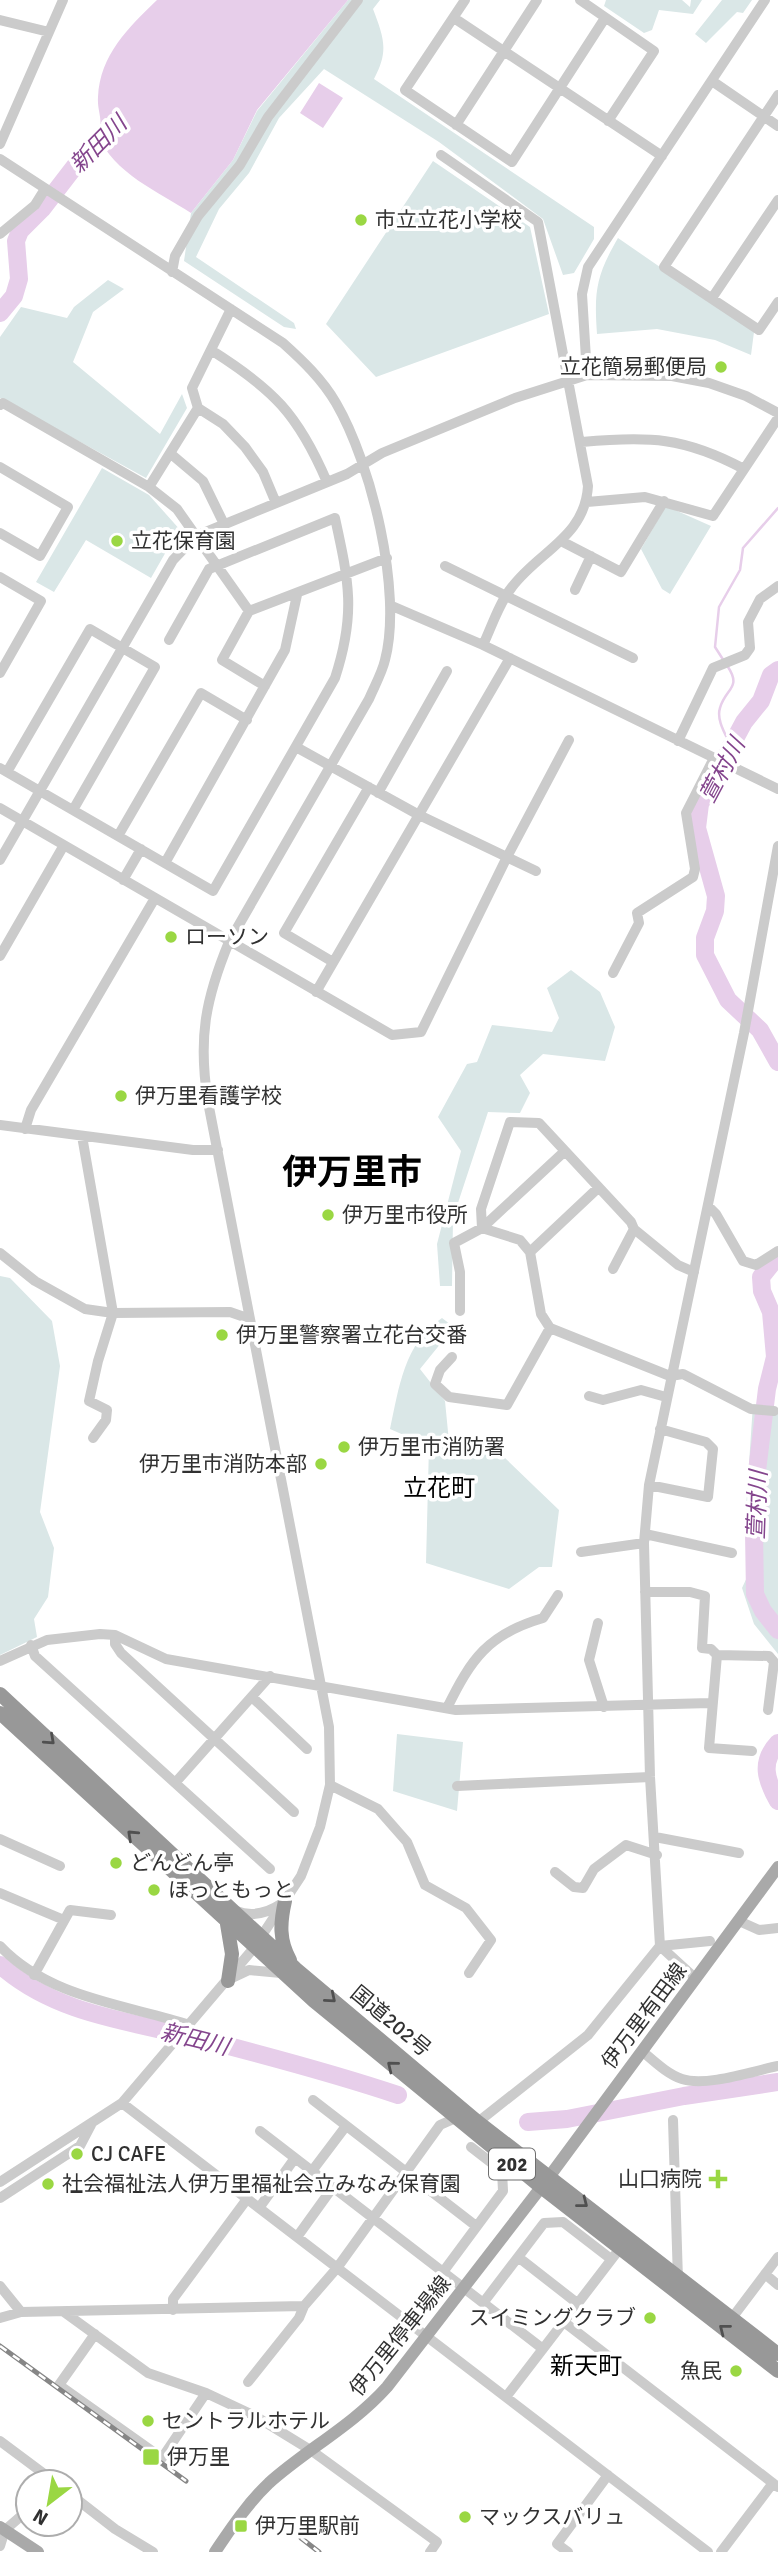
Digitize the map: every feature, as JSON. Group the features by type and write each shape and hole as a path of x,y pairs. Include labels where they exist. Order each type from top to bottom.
{"highway":[{"name":"国道202号","path":"0,1694 232,1909 257,1943"},
{"name":"国道202号","path":"0,1713 227,1924 257,1943 454,2116 678,2276 778,2354"},
{"path":"285,1901 280,1927 288,1971"},
{"path":"227,1924 232,1954 228,1981"},
{"name":"国道202号","path":"288,1971 478,2122 545,2182 616,2253 678,2293 778,2371"}],"main road":[{"name":"伊万里有田線","path":"545,2182 777,1869"},
{"name":"伊万里停車場線","path":"215,2552 238,2518 268,2484 363,2413 545,2182"},
{"path":"3,2529 38,2552"}],"street":[{"path":"0,144 63,0"},
{"path":"172,272 175,256 198,216 240,165 268,117 358,0"},
{"path":"465,0 405,90 512,162 605,18"},
{"path":"456,125 537,0"},
{"path":"580,0 654,51 608,121"},
{"path":"587,375 582,294 588,267 765,0"},
{"path":"454,18 662,156"},
{"path":"0,20 49,32"},
{"path":"712,81 778,126"},
{"path":"778,95 664,267 759,330 778,302"},
{"path":"441,155 538,222 582,442 587,502 563,542 514,584 484,645"},
{"path":"0,159 283,343 310,368 335,401 354,437 387,558 392,606 385,662 369,699 229,942 212,982 203,1020 202,1066 329,1727 330,1785 320,1827 301,1876 257,1943 228,1981 122,2103 92,2125 0,2182"},
{"path":"0,234 35,205 45,189"},
{"path":"712,298 778,200"},
{"path":"231,309 192,388 198,408 223,424 245,447 263,472 276,503"},
{"path":"211,349 253,376 285,406 310,442 327,482"},
{"path":"0,860 3,848 23,821 173,560 196,536 327,482 382,453 587,375 672,376 709,383 747,396 778,413"},
{"path":"0,405 2,403 149,487 177,509 250,611"},
{"path":"149,487 198,408"},
{"path":"587,502 625,497 664,501 713,516 778,418"},
{"path":"582,442 634,438 676,441 710,450 744,469"},
{"path":"171,454 203,481 224,524"},
{"path":"0,467 68,507 40,556 0,533"},
{"path":"563,542 621,572 664,501"},
{"path":"73,810 155,667 90,629 4,770 40,791 118,836 141,849 213,891 335,678 345,646 350,611 347,576 335,519 209,569 169,640"},
{"path":"575,590 591,556"},
{"path":"265,686 222,660 250,611 347,576 387,558"},
{"path":"445,566 633,658"},
{"path":"0,577 41,601 0,673"},
{"path":"678,741 713,668 745,656 750,648 748,622 760,599 778,586"},
{"path":"165,863 285,650 297,595"},
{"path":"392,606 484,645 778,789"},
{"path":"316,992 510,658"},
{"path":"333,962 284,933 447,671"},
{"path":"118,836 201,693 247,720"},
{"path":"0,808 392,1035 421,1032 507,857 569,740"},
{"path":"296,747 419,815 536,871"},
{"path":"613,973 639,923 637,913 693,877 695,869 687,835 686,813 714,758"},
{"path":"0,956 64,845"},
{"path":"248,2382 299,2318 304,2306 337,2268 440,2124 454,2116 478,2122 587,2035 660,1946 657,1855 650,1777 645,1592 644,1539 649,1485 708,1206 778,846"},
{"path":"123,880 141,849"},
{"path":"25,1129 31,1110 155,898"},
{"path":"482,1228 481,1209 510,1122 539,1122 631,1222 634,1229 678,1265 694,1272"},
{"path":"0,1125 193,1150 218,1150"},
{"path":"82,1136 113,1313 89,1401 107,1410 106,1419 93,1438"},
{"path":"460,1311 460,1272 454,1242 482,1228 565,1151"},
{"path":"530,1252 598,1188"},
{"path":"708,1206 716,1214 743,1261 756,1265 776,1251"},
{"path":"482,1228 520,1240 530,1252 541,1314 550,1328 670,1376 683,1374 751,1409 774,1411"},
{"path":"614,1269 634,1229"},
{"path":"0,1253 16,1263 35,1282 85,1309 113,1313 230,1312 250,1319"},
{"path":"452,1357 440,1370 435,1384 449,1397 508,1405 550,1328"},
{"path":"589,1396 603,1400 641,1390 666,1397"},
{"path":"649,1485 708,1497 713,1449 706,1442 660,1429"},
{"path":"581,1552 644,1539 732,1553"},
{"path":"645,1592 690,1592 705,1597 702,1648 711,1649 717,1655 769,1656 774,1662 768,1710"},
{"path":"447,1708 462,1677 483,1648 514,1627 543,1618 558,1595"},
{"path":"598,1623 589,1660 604,1707"},
{"path":"0,1661 31,1645 61,1639 116,1635 166,1658 447,1708 710,1703"},
{"path":"116,1635 115,1644 121,1653 294,1812"},
{"path":"31,1645 35,1656 270,1869"},
{"path":"717,1655 710,1703 709,1748 752,1751"},
{"path":"175,1783 270,1676"},
{"path":"253,1698 307,1749"},
{"path":"457,1786 650,1777"},
{"path":"330,1785 378,1809 407,1842 425,1885 466,1908 491,1940 469,1973"},
{"path":"655,1837 739,1853"},
{"path":"0,1839 60,1866"},
{"path":"555,1872 574,1887 583,1888 594,1868 626,1845 657,1855"},
{"path":"0,1894 64,1920"},
{"path":"232,1909 246,1914 262,1914 285,1901"},
{"path":"34,1975 70,1910 111,1914"},
{"path":"739,1921 758,1930 778,1928"},
{"path":"660,1946 710,1941"},
{"path":"0,1946 34,1975 59,1988 190,2025"},
{"path":"660,1946 696,1979"},
{"path":"228,1981 249,1970 288,1971"},
{"path":"642,2051 667,2071 695,2081 778,2066"},
{"path":"313,2100 476,2226"},
{"path":"122,2103 708,2552"},
{"path":"673,2120 678,2293"},
{"path":"0,2198 80,2146 92,2125"},
{"path":"312,2171 346,2126"},
{"path":"260,2131 543,2349"},
{"path":"443,2272 503,2192 502,2171 471,2147"},
{"path":"259,2208 295,2158"},
{"path":"297,2237 333,2187"},
{"path":"173,2310 173,2299 247,2199"},
{"path":"483,2303 544,2223 563,2222 616,2253 506,2397"},
{"path":"518,2257 578,2304"},
{"path":"732,2318 778,2257"},
{"path":"765,2274 778,2285"},
{"path":"0,2286 21,2312"},
{"path":"0,2318 21,2312 304,2306"},
{"path":"64,2312 148,2373 206,2393 255,2416 312,2451 437,2542 430,2552"},
{"path":"564,2322 776,2485 721,2552"},
{"path":"94,2334 60,2385 162,2458 206,2393"},
{"path":"0,2441 36,2468"},
{"path":"568,2552 557,2544 608,2475"},
{"path":"84,2505 115,2529 153,2552"},
{"path":"0,2546 3,2529"}],"shaded area":[{"path":"157,0 348,0 257,110 233,160 191,213 126,171 114,160 98,135 98,97 104,68 117,43"},
{"path":"348,0 380,0 373,9 382,37 383,52 374,79 594,227 594,239 574,273 563,275 543,219 439,142 324,69 279,118 249,173 219,209 196,257 294,323 296,329 284,327 184,261 191,213 233,160 257,111"},
{"path":"606,0 682,0 690,7 691,0 702,0 693,14 659,10 652,30 644,33 604,6"},
{"path":"722,0 752,0 743,13 737,12 706,43 695,34"},
{"path":"319,83 343,98 323,128 300,113"},
{"path":"433,161 530,227 549,314 376,377 326,324"},
{"path":"618,238 754,332 751,355 715,340 657,329 597,334 598,284"},
{"path":"108,280 124,289 93,312 73,362 160,434 182,394 187,408 146,478 0,398 0,337 21,307 67,318 74,307"},
{"name":"立花保育園","path":"102,468 149,495 182,532 167,550 151,578 86,540 54,592 36,582"},
{"path":"666,506 711,526 670,594 662,589 641,549"},
{"path":"571,970 600,992 615,1027 605,1061 543,1054 520,1075 530,1093 520,1113 488,1112 453,1218 452,1286 440,1286 437,1244 461,1151 438,1117 467,1064 477,1062 492,1025 552,1032 559,1018 547,988"},
{"path":"0,1276 10,1278 52,1321 60,1366 40,1512 54,1548 48,1597 34,1619 37,1637 0,1655"},
{"path":"442,1318 454,1327 420,1369 445,1401 449,1442 505,1458 559,1510 552,1567 539,1567 509,1589 426,1563 429,1446 390,1429 400,1382 411,1353 429,1328"},
{"path":"753,1404 778,1408 778,1654 754,1624 742,1588 749,1573 752,1526 745,1523"},
{"path":"397,1734 463,1742 457,1811 393,1791"}],"waterway":[{"name":"新田川","path":"0,313 14,296 19,279 16,241 20,231 42,209 82,157 117,125"},
{"path":"724,661 715,647 719,607 740,570 743,548 778,508"},
{"path":"728,667 733,684 722,702 719,717 731,746"},
{"name":"萱村川","path":"778,670 771,675 761,701 744,722 700,804 697,828 716,896 715,911 705,938 705,955 728,1000 760,1030 778,1062"},
{"name":"萱村川","path":"778,1256 761,1277 762,1291 771,1312 775,1357 767,1389 757,1471 760,1502 754,1532 755,1594 763,1611 778,1630"},
{"name":"萱村川","path":"778,1743 767,1764 770,1786 778,1801"},
{"name":"新田川","path":"0,1965 21,1982 44,1995 93,2014 198,2038 398,2095"},
{"name":"新田川","path":"528,2122 567,2119 684,2096 778,2082"}],"railway":[{"path":"0,2346 186,2481"},
{"path":"301,2538 319,2552"}],"place":[{"name":"市立立花小学校","path":"361,220"},
{"name":"立花簡易郵便局","path":"721,367"},
{"name":"立花保育園","path":"117,541"},
{"name":"ローソン","path":"171,937"},
{"name":"伊万里看護学校","path":"121,1096"},
{"name":"伊万里市役所","path":"328,1215"},
{"name":"伊万里警察署立花台交番","path":"222,1335"},
{"name":"伊万里市消防署","path":"344,1447"},
{"name":"伊万里市消防本部","path":"321,1464"},
{"name":"どんどん亭","path":"116,1863"},
{"name":"ほっともっと","path":"154,1890"},
{"name":"CJ CAFE","path":"77,2154"},
{"name":"山口病院","path":"718,2179"},
{"name":"社会福祉法人伊万里福祉会立みなみ保育園","path":"48,2184"},
{"name":"スイミングクラブ","path":"650,2318"},
{"name":"魚民","path":"736,2371"},
{"name":"セントラルホテル","path":"148,2421"},
{"name":"伊万里","path":"151,2457"},
{"name":"マックスバリュ","path":"465,2517"},
{"name":"伊万里駅前","path":"241,2526"}],"district":[{"name":"伊万里市","path":"352,1172"},
{"name":"立花町","path":"439,1488"},
{"name":"新天町","path":"586,2366"}]}
